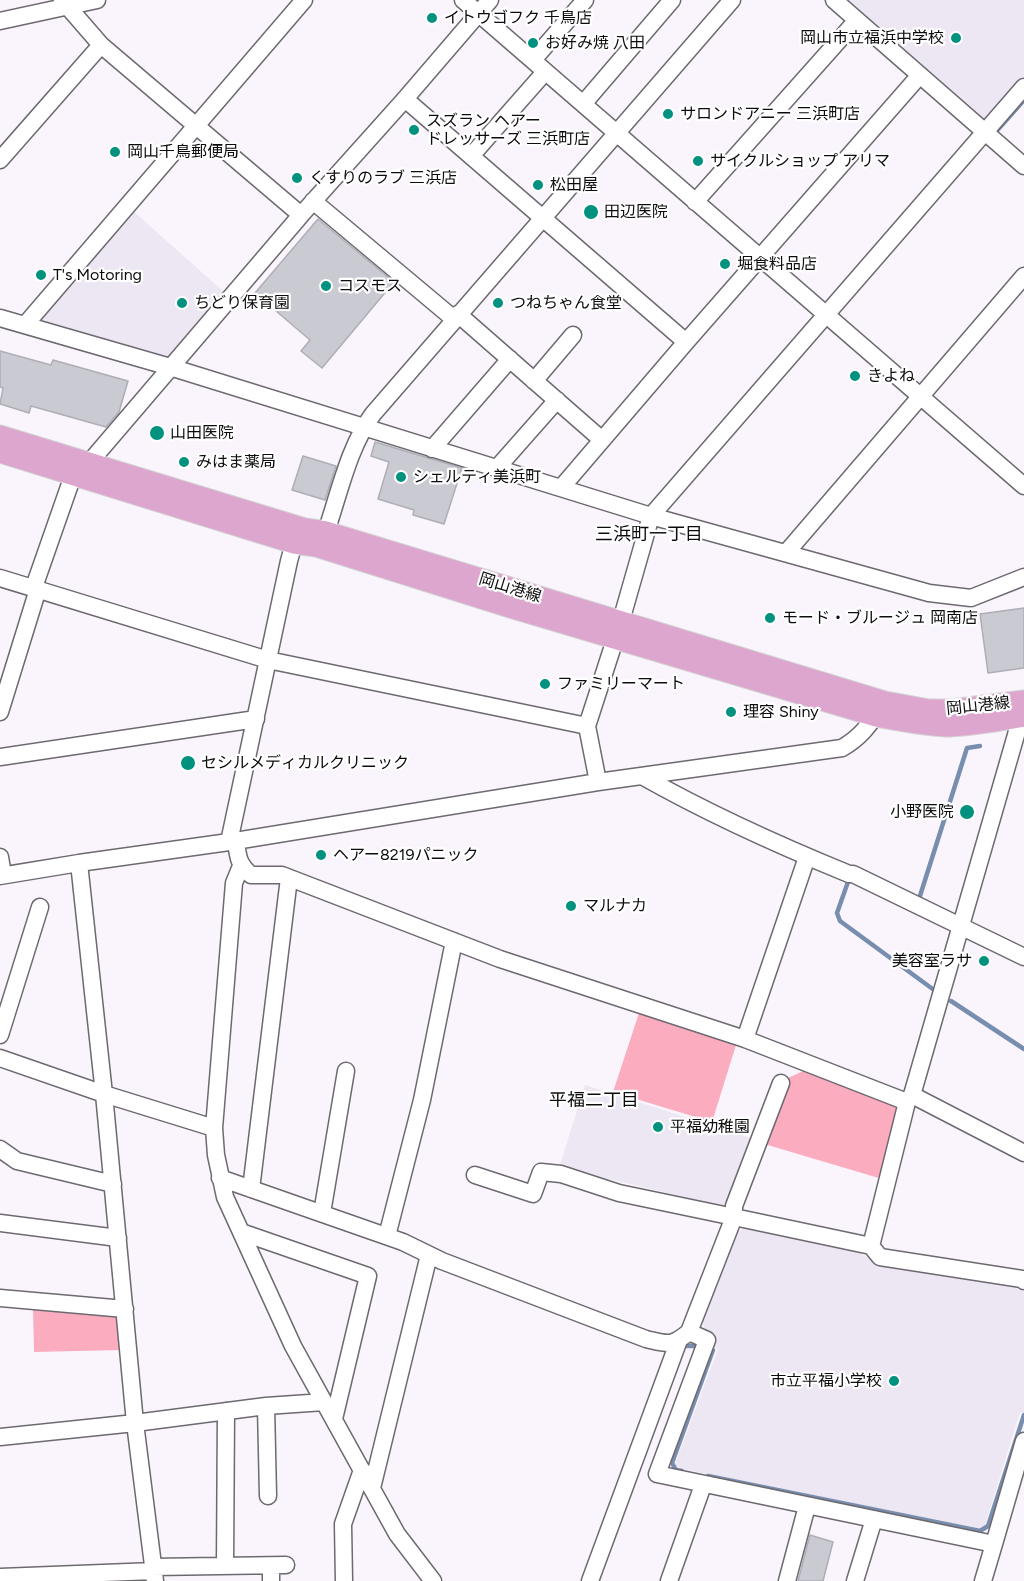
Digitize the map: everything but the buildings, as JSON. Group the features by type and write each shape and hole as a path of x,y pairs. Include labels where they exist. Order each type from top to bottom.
{"main road":[{"name":"岡山港線","path":"0,436 82,469"},
{"name":"岡山港線","path":"0,452 82,469 880,709 1022,714"}],"street":[{"path":"0,21 22,17 65,3 97,0"},
{"path":"26,326 304,0"},
{"path":"463,0 920,396 1021,478"},
{"path":"0,712 36,588 82,469 301,214 405,99 490,0"},
{"path":"471,156 539,66 585,0"},
{"path":"583,104 672,0"},
{"path":"732,0 387,396 363,428 310,537 268,660 232,842 242,866 251,875 282,875 500,959 745,1039 909,1098 1024,1153"},
{"path":"834,0 1024,166"},
{"path":"65,3 101,45 301,214"},
{"path":"695,202 857,20"},
{"path":"0,160 101,45"},
{"path":"561,488 920,75"},
{"path":"598,782 587,726 651,516 826,315 989,135 1024,87"},
{"path":"405,99 686,342"},
{"path":"313,201 510,359 602,440"},
{"path":"786,553 1024,276"},
{"path":"0,318 170,367 651,516 928,593 971,598 1024,577"},
{"path":"534,381 573,335"},
{"path":"432,449 510,359"},
{"path":"497,468 557,400"},
{"path":"0,578 268,660 587,726"},
{"path":"0,857 1,876 79,862 232,842 598,782 842,748 861,734 880,709"},
{"path":"871,1246 909,1098 1022,714"},
{"path":"0,757 256,719"},
{"path":"642,776 690,803 807,857 851,874 1024,957"},
{"path":"745,1039 807,857"},
{"path":"79,862 113,1184 135,1423 154,1573"},
{"path":"242,866 234,883 214,1128 216,1155 225,1197 293,1346 397,1534 433,1581"},
{"path":"251,1189 289,878"},
{"path":"0,1035 40,907"},
{"path":"387,1236 422,1100 454,941"},
{"path":"0,1058 104,1094 214,1128"},
{"path":"322,1213 345,1071"},
{"path":"590,1581 680,1341 734,1217 734,1206 781,1083"},
{"path":"0,1149 16,1161 113,1184"},
{"path":"475,1175 533,1194 541,1172 561,1174 619,1193 871,1246 880,1257 1024,1281"},
{"path":"220,1178 403,1242 428,1260 646,1339 668,1344 706,1340 657,1474 994,1544"},
{"path":"0,1223 118,1238"},
{"path":"241,1232 368,1276 334,1419"},
{"path":"372,1488 428,1260"},
{"path":"0,1298 125,1309"},
{"path":"0,1437 226,1416 324,1402"},
{"path":"266,1411 268,1496"},
{"path":"225,1566 226,1416"},
{"path":"983,1581 1024,1441"},
{"path":"344,1581 343,1524 362,1470"},
{"path":"669,1581 703,1485"},
{"path":"787,1581 807,1506"},
{"path":"855,1581 874,1520"},
{"path":"0,1577 154,1573 225,1566 276,1571"}],"shaded area":[{"name":"岡山市立福浜中学校","path":"845,0 1024,0 1024,76 987,119 981,119"},
{"path":"131,209 225,293 166,360 37,321"},
{"path":"639,1013 736,1045 712,1122 613,1092"},
{"path":"803,1071 896,1106 898,1110 882,1179 761,1143 788,1078"},
{"path":"585,1085 754,1139 729,1203 720,1206 610,1179 608,1182 560,1165"},
{"path":"746,1228 856,1251 878,1264 1018,1286 1024,1292 1024,1413 1020,1412 985,1525 980,1529 678,1468 675,1464 718,1349 711,1346 715,1333 705,1330 702,1318 735,1232"},
{"path":"33,1307 111,1313 119,1320 121,1350 34,1352"}],"waterway":[{"path":"994,134 1024,100"},
{"path":"922,900 919,899 967,748 980,746"},
{"path":"849,879 837,913 840,921 934,990"},
{"path":"951,1001 1024,1049"},
{"path":"682,1346 700,1346"},
{"path":"682,1471 676,1470 672,1463 713,1350 708,1349"},
{"path":"708,1476 980,1531 988,1526 1024,1415"}],"place":[{"name":"イトウゴフク 千鳥店","path":"432,18"},
{"name":"岡山市立福浜中学校","path":"956,38"},
{"name":"お好み焼 八田","path":"533,43"},
{"name":"サロンドアニー 三浜町店","path":"668,114"},
{"name":"スズラン ヘアー ドレッサーズ 三浜町店","path":"414,130"},
{"name":"岡山千鳥郵便局","path":"115,152"},
{"name":"サイクルショップ アリマ","path":"698,161"},
{"name":"くすりのラブ 三浜店","path":"297,178"},
{"name":"松田屋","path":"538,185"},
{"name":"田辺医院","path":"591,212"},
{"name":"堀食料品店","path":"725,264"},
{"name":"T's Motoring","path":"41,275"},
{"name":"コスモス","path":"326,286"},
{"name":"ちどり保育園","path":"182,303"},
{"name":"つねちゃん食堂","path":"498,303"},
{"name":"きよね","path":"855,376"},
{"name":"山田医院","path":"157,433"},
{"name":"みはま薬局","path":"184,462"},
{"name":"シェルティ美浜町","path":"401,477"},
{"name":"モード・ブルージュ 岡南店","path":"770,618"},
{"name":"ファミリーマート","path":"545,684"},
{"name":"理容 Shiny","path":"731,712"},
{"name":"セシルメディカルクリニック","path":"188,763"},
{"name":"小野医院","path":"967,812"},
{"name":"ヘアー8219パニック","path":"321,855"},
{"name":"マルナカ","path":"571,906"},
{"name":"美容室ラサ","path":"984,961"},
{"name":"平福幼稚園","path":"658,1127"},
{"name":"市立平福小学校","path":"894,1381"}],"district":[{"name":"三浜町一丁目","path":"649,535"},
{"name":"平福二丁目","path":"594,1101"}]}
